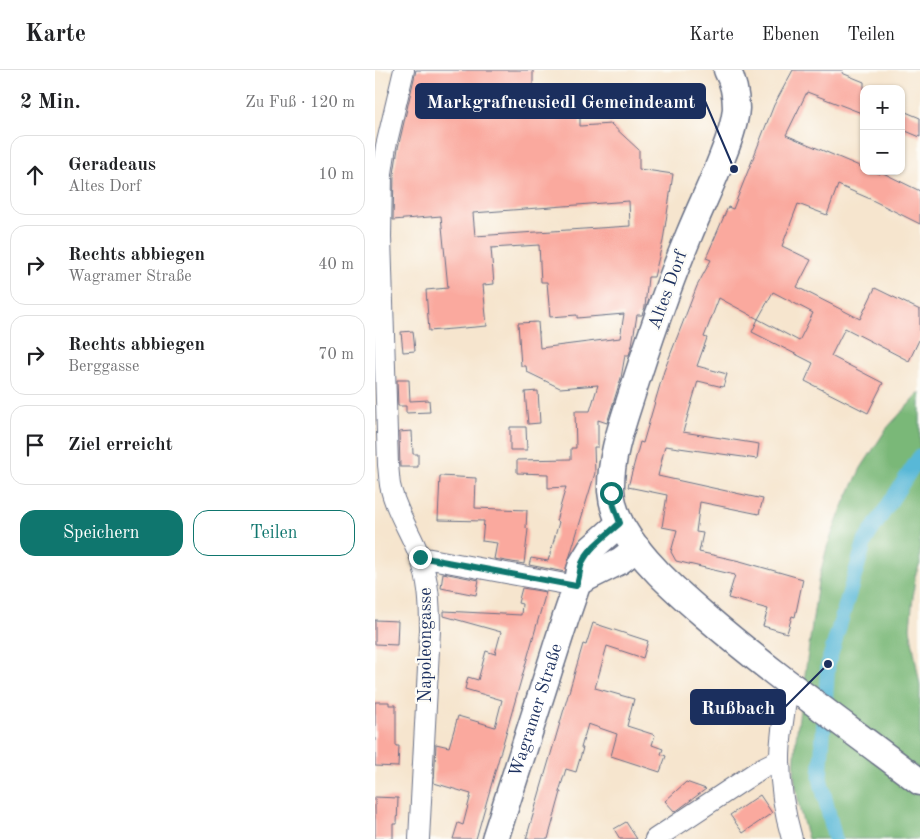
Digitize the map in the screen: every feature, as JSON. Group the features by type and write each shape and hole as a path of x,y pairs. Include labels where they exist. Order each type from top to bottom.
{"main road":[{"name":"Altes Dorf","path":"735,73 736,107 729,140 673,277 639,372 615,451 611,480 614,506 620,523 637,548 652,566 691,604 797,689 920,782"},
{"name":"Wagramer Straße","path":"495,839 585,557 597,543 620,523"},
{"path":"577,584 620,560 637,548"}],"street":[{"name":"Napoleongasse","path":"405,70 386,146 382,173 381,237 388,455 391,486 398,508 420,557 427,580 430,603 419,839"},
{"path":"420,557 577,584"},
{"path":"792,839 788,827 780,760 784,716 797,689"},
{"path":"655,839 763,768 780,760"}],"green space":[{"path":"920,392 920,564 915,576 910,628 920,686 920,839 808,839 800,811 794,775 796,738 818,582 827,547 842,508 861,468 887,428"}],"building":[{"path":"416,70 533,70 533,88 580,87 580,126 611,124 639,150 639,169 673,174 663,241 654,277 648,277 645,307 642,315 637,315 632,345 629,355 625,355 621,378 607,423 598,420 598,447 594,447 595,473 565,572 529,565 531,558 548,561 559,522 556,521 566,487 548,488 548,474 517,473 517,460 571,459 571,448 576,448 575,411 590,411 598,385 560,388 527,372 526,366 521,366 518,323 538,322 540,348 620,338 624,314 577,318 577,315 550,317 547,282 541,282 539,245 491,248 494,284 483,285 487,326 429,331 426,290 448,288 441,216 393,220 394,174","holes":["629,201 630,226 475,236 473,213"]},
{"path":"793,70 843,70 842,73 864,82 864,85 860,85 860,112 807,92 786,135 860,166 860,175 887,175 920,191 920,224 838,185 827,215 798,204 782,246 811,260 797,287 860,319 875,288 920,310 920,338 909,361 845,328 831,356 883,383 868,413 805,381 813,363 752,332 758,319 719,298 704,337 707,338 697,366 727,374 723,387 698,381 683,432 759,444 757,459 665,446 658,476 763,499 759,514 700,502 696,532 703,533 699,552 740,561 803,579 795,617 792,616 787,633 763,626 768,609 728,598 735,575 676,561 671,552 677,530 662,527 667,495 628,487 640,442 643,443 664,371 697,286 711,260 706,258 728,207 733,209 774,105","holes":["773,292 813,313 799,341 758,319"]},
{"path":"905,112 920,118 920,137 905,131"},
{"path":"413,331 415,351 403,352 401,332"},
{"path":"397,380 409,380 410,401 429,400 430,412 406,413 406,406 398,406"},
{"path":"538,391 540,423 528,424 525,392"},
{"path":"510,427 526,427 527,450 510,450"},
{"path":"412,431 413,454 418,454 418,467 400,467 399,432"},
{"path":"440,476 476,478 475,508 527,510 526,528 528,529 524,564 494,559 497,543 482,541 484,521 438,520"},
{"path":"443,573 479,580 476,595 441,588"},
{"path":"522,588 546,592 476,839 453,839 458,823 463,825 471,794 434,783 436,744 449,747 458,716 495,727 502,700 465,689 468,677 478,680 486,651 495,654 501,632 444,616 444,611 521,615 522,604 518,603"},
{"path":"375,620 398,621 397,645 375,644"},
{"path":"593,623 648,641 643,658 607,646 595,688 634,699 627,726 655,735 652,745 663,749 661,754 666,756 660,772 611,756 617,734 588,724 576,772 566,769 548,839 526,839 583,644 586,645"},
{"path":"375,702 389,702 389,705 396,705 396,746 399,746 398,767 375,766"},
{"path":"686,782 706,789 675,812 665,801"},
{"path":"760,795 772,813 743,833 730,815"},
{"path":"375,797 398,798 397,824 393,824 393,839 375,839"},
{"path":"626,822 637,839 620,839 614,829"}],"waterway":[{"path":"835,839 820,778 828,664 865,541 920,456"}],"place":[{"name":"Markgrafneusiedl Gemeindeamt","path":"734,169"},
{"name":"Rußbach","path":"828,664"}],"route":[{"path":"420,557 576,586 585,557 597,543 620,523 611,493"}]}
